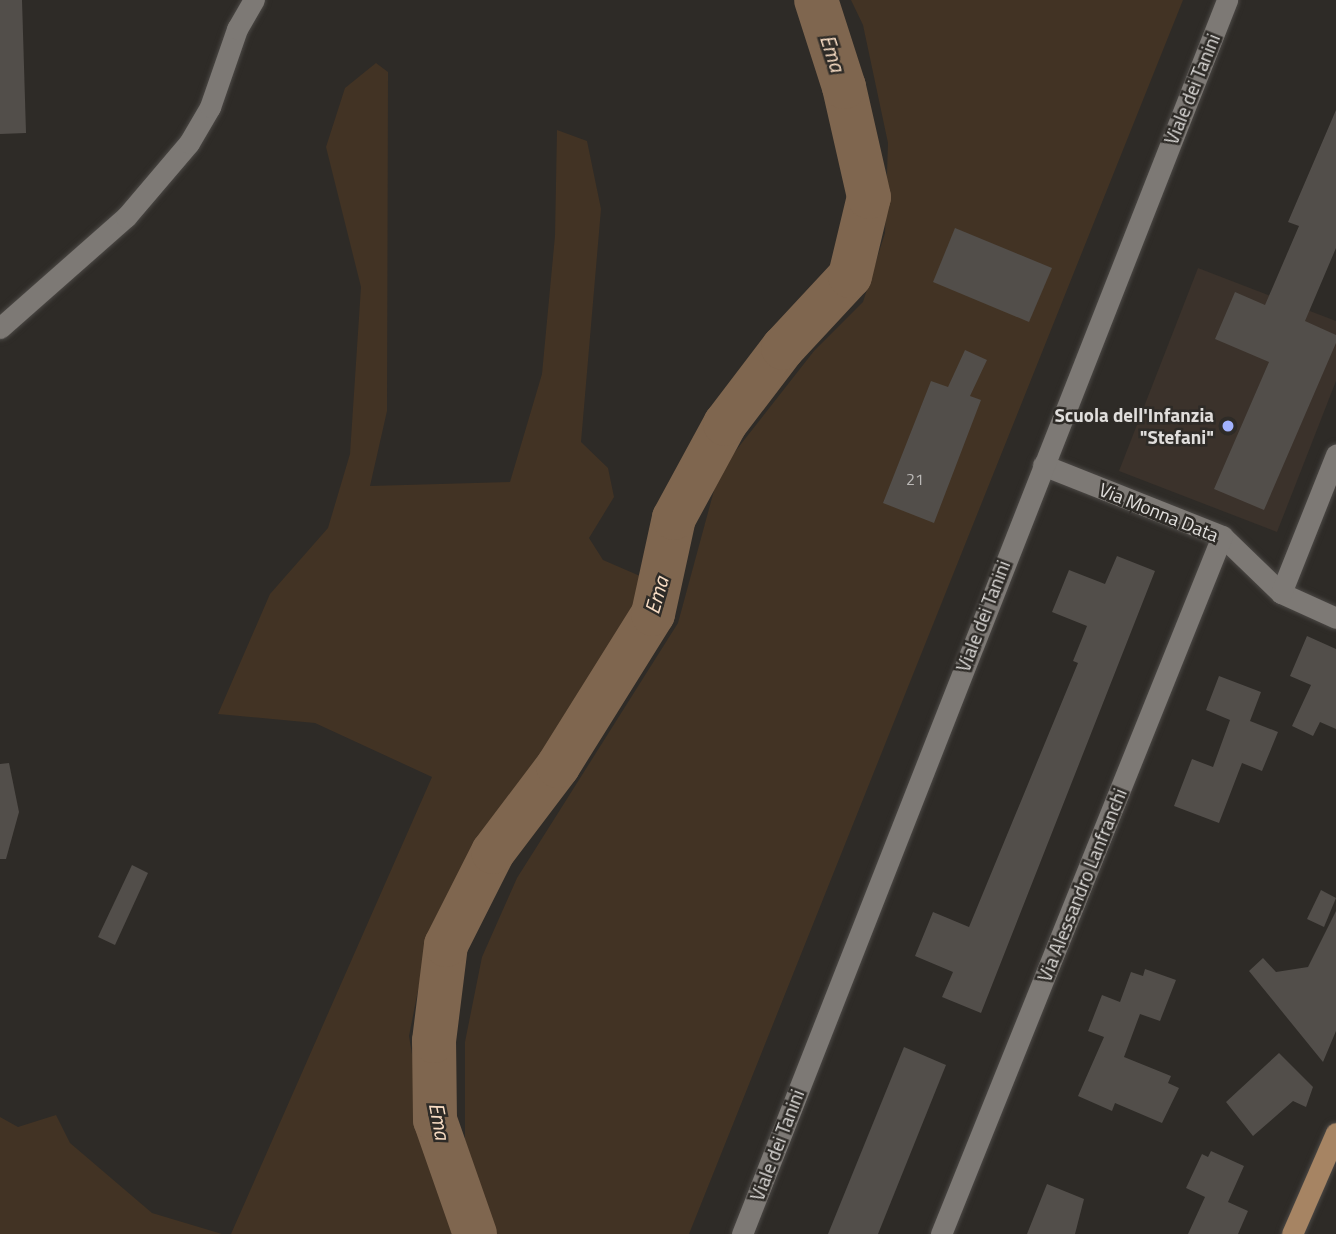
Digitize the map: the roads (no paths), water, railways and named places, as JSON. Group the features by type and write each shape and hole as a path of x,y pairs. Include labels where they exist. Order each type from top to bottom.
{"main road":[{"path":"1292,1234 1336,1133"}],"street":[{"path":"0,328 126,217 189,143 210,107 237,29 254,0"},
{"name":"Viale dei Tanini","path":"742,1234 1227,0"},
{"path":"1281,593 1336,455"},
{"name":"Via Monna Data","path":"1042,465 1222,536 1281,593 1336,618"},
{"name":"Via Alessandro Lanfranchi","path":"941,1234 1222,536"}],"waterway":[{"name":"Ema","path":"475,1234 435,1120 434,1041 446,945 493,852 558,766 653,614 674,518 725,424 783,348 850,276 869,197 844,87 816,0"}],"place":[{"name":"Scuola dell'Infanzia \"Stefani\"","path":"1228,426"}]}
